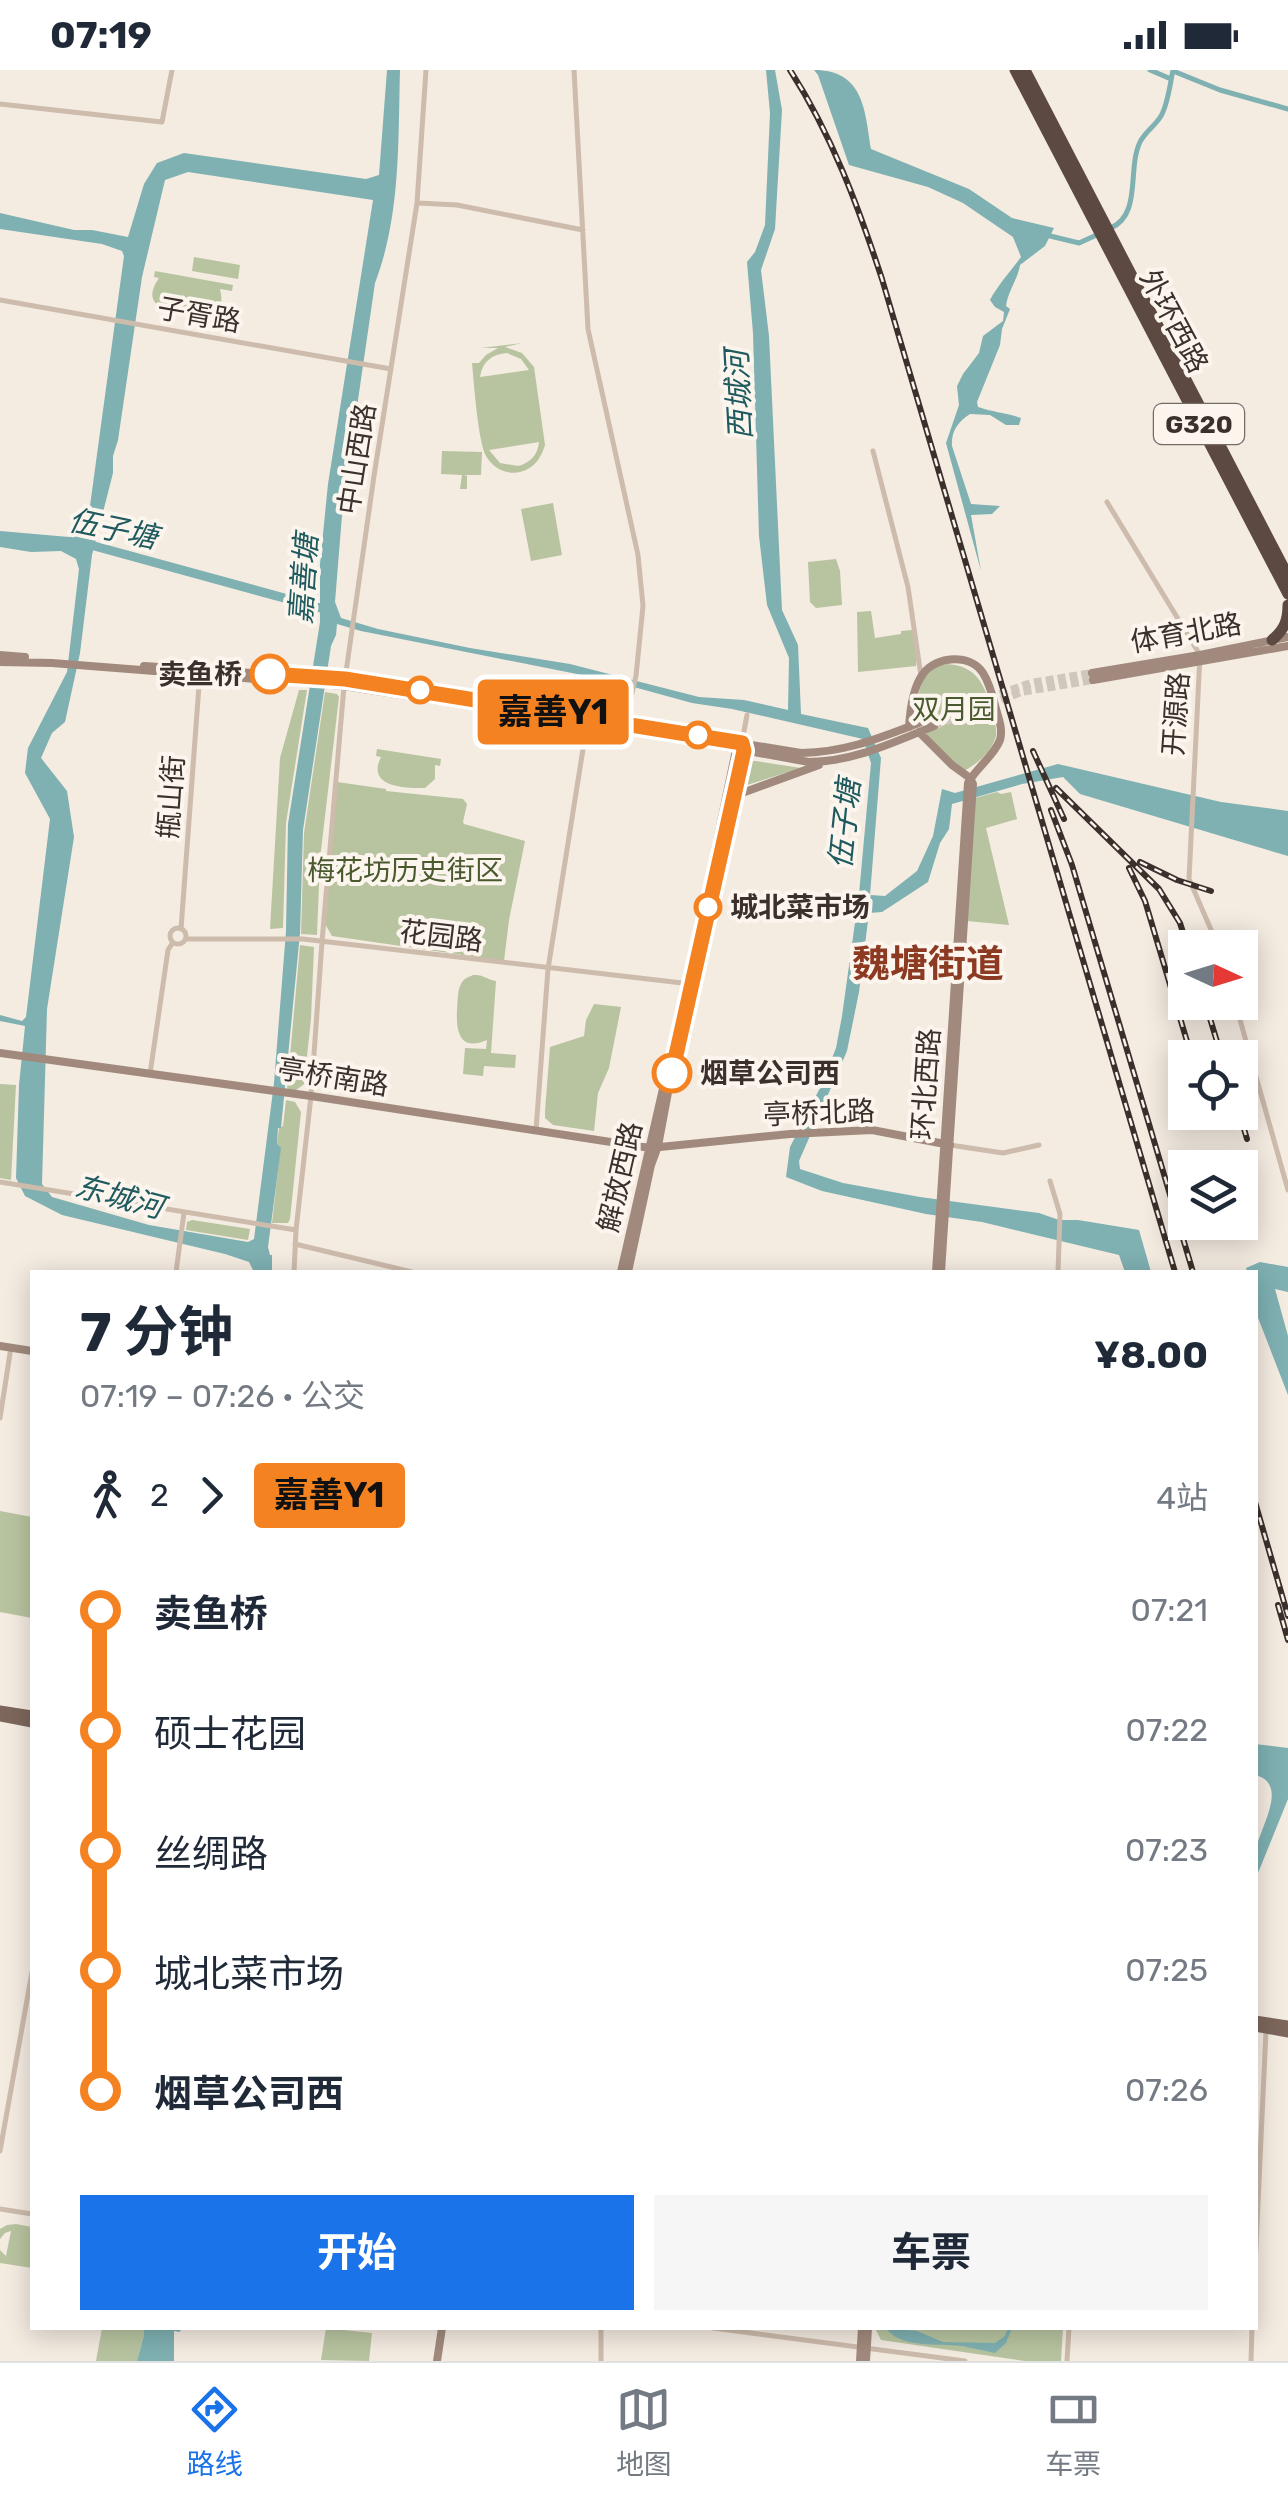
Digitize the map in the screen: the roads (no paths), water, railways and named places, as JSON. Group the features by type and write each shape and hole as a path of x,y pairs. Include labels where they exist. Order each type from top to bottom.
{"highway":[{"name":"外环西路","path":"1015,70 1096,216"},
{"name":"外环西路","path":"1025,70 1288,594"},
{"name":"外环西路","path":"1114,251 1288,576"},
{"path":"1272,640 1286,624 1288,605"}],"main road":[{"name":"体育北路","path":"1200,659 1288,636"},
{"name":"体育北路","path":"1093,676 1288,646"},
{"path":"0,658 344,682 624,726 808,762 834,760"},
{"path":"909,726 922,676 935,664 950,660 976,664 990,687 1001,732 999,744 970,782 919,732"},
{"path":"344,682 588,724 624,726"},
{"path":"734,796 919,732 933,722 909,726 887,740"},
{"path":"741,748 802,753 859,750"},
{"name":"解放西路","path":"689,984 734,796 741,748"},
{"name":"解放西路","path":"625,1270 741,748"},
{"name":"环北西路","path":"938,1270 970,782"},
{"name":"亭桥南路","path":"0,1053 654,1147"},
{"name":"亭桥北路","path":"654,1147 872,1130 947,1144"},
{"path":"0,1346 30,1350"},
{"path":"0,1714 30,1719"},
{"path":"1261,2025 1288,2025"},
{"path":"1261,2025 1288,2033"},
{"path":"439,2361 445,2330"},
{"path":"863,2361 865,2330"}],"street":[{"path":"0,104 162,122 172,70"},
{"name":"中山西路","path":"294,1270 344,682 417,203 426,70"},
{"path":"574,70 588,330 638,555 643,606 636,676 624,726"},
{"path":"417,203 458,205 583,230"},
{"name":"子胥路","path":"0,300 391,368"},
{"path":"872,451 908,587 922,676"},
{"name":"开源路","path":"1107,502 1200,659 1189,837 1190,884 1211,930"},
{"name":"甁山街","path":"181,928 200,672"},
{"name":"解放西路","path":"741,748 747,715"},
{"path":"536,1130 548,969 588,724"},
{"path":"150,1074 168,950 173,942 172,932 181,928 186,940 180,944 173,942"},
{"name":"花园路","path":"186,940 303,939 689,984"},
{"path":"1240,1020 1288,1190"},
{"name":"亭桥北路","path":"947,1144 1003,1153 1039,1145"},
{"path":"1050,1180 1060,1214 1058,1270"},
{"path":"0,1182 296,1230"},
{"path":"176,1270 184,1212"},
{"path":"296,1244 404,1270"},
{"path":"0,1418 12,1347"},
{"path":"0,2151 30,1985"},
{"path":"1258,2210 1261,2025"},
{"path":"0,2208 30,2214"},
{"path":"601,2330 601,2361"},
{"path":"729,2330 966,2361"},
{"path":"1068,2361 1069,2330"},
{"path":"1250,2361 1252,2330"}],"water":[{"path":"387,70 400,70 394,204 375,283 343,503 335,602 341,618 470,648 570,664 699,697 744,700 788,710 789,658 767,605 759,536 747,262 765,225 770,113 766,70 775,70 782,110 775,229 761,270 769,336 782,610 798,645 801,714 868,728 881,758 870,895 885,896 917,871 933,836 942,789 955,793 1058,764 1221,802 1288,811 1288,856 1080,794 1063,777 952,804 949,829 940,843 928,882 882,912 869,913 847,1051 799,1161 800,1169 843,1183 920,1197 1139,1230 1150,1270 1124,1270 1119,1255 982,1222 822,1191 786,1177 790,1147 821,1086 836,1048 842,1016 871,763 863,739 692,703 612,681 337,624 303,830 300,933 268,1247 272,1270 253,1270 249,1262 225,1254 62,1215 25,1196 16,1178 25,1026 0,1021 0,1015 22,1021 26,1017 50,819 25,773 28,748 67,672 79,569 76,559 61,551 0,547 0,531 69,537 87,528 124,256 122,251 102,244 0,229 0,213 74,230 128,237 144,184 157,163 184,153 366,179 379,175","holes":["188,172 373,200 328,484 320,564 320,622 288,824 286,931 274,1083 254,1239 248,1242 149,1225 52,1197 42,1184 47,1009 74,837 67,791 41,758 52,733 65,722 80,653 92,555 113,473 142,277 165,180"]},
{"path":"814,70 831,72 852,85 864,107 871,149 969,189 1012,218 1054,228 1045,246 1020,265 1007,301 1010,309 1000,345 977,402 978,407 1021,418 1019,425 1006,425 990,415 970,414 953,436 952,446 971,504 1000,506 992,514 971,515 981,571 946,443 959,405 957,386 979,353 983,336 1003,321 1004,312 990,300 1021,257 1013,237 963,203 928,187 849,165"},
{"path":"1260,1262 1288,1267 1288,1292 1275,1289 1288,1336 1288,1395 1258,1318 1258,1270 1246,1268"},
{"path":"1258,1744 1288,1748 1288,1799 1258,1873 1258,1843 1272,1795 1265,1779 1258,1776"},
{"path":"144,2330 180,2330 174,2331 174,2361 137,2361"},
{"path":"888,2330 917,2331 943,2342 995,2343 1011,2330 1006,2343 995,2353 921,2344"}],"waterway":[{"path":"1150,70 1171,79"},
{"name":"西城河","path":"1111,228 1127,212 1136,153 1142,138 1159,120 1173,70"},
{"path":"1173,71 1220,90 1288,109"},
{"name":"西城河","path":"1046,235 1079,243 1101,233"},
{"name":"伍子塘","path":"87,544 328,610"}],"tunnel":[{"path":"932,718 1031,683 1092,673"},
{"path":"934,726 1021,692 1093,680"}],"railway":[{"path":"790,70 843,171 882,279 1174,1270"},
{"path":"1033,751 1064,819"},
{"path":"1056,788 1159,889 1182,930"},
{"path":"1051,810 1072,865 1192,1270"},
{"path":"1140,862 1211,891"},
{"path":"1129,868 1145,901 1187,1040"},
{"path":"1210,1020 1217,1040"},
{"path":"1244,1130 1247,1139"},
{"path":"1258,1512 1288,1616"},
{"path":"1278,1605 1288,1640"}],"place":[{"name":"卖鱼桥","path":"270,674"},
{"name":"城北菜市场","path":"708,907"},
{"name":"烟草公司西","path":"672,1073"}],"district":[{"name":"魏塘街道","path":"928,964"}],"water label":[{"name":"嘉善塘","path":"304,579"},
{"name":"东城河","path":"119,1197"}],"park label":[{"name":"双月园","path":"954,709"},
{"name":"梅花坊历史街区","path":"405,870"}]}
